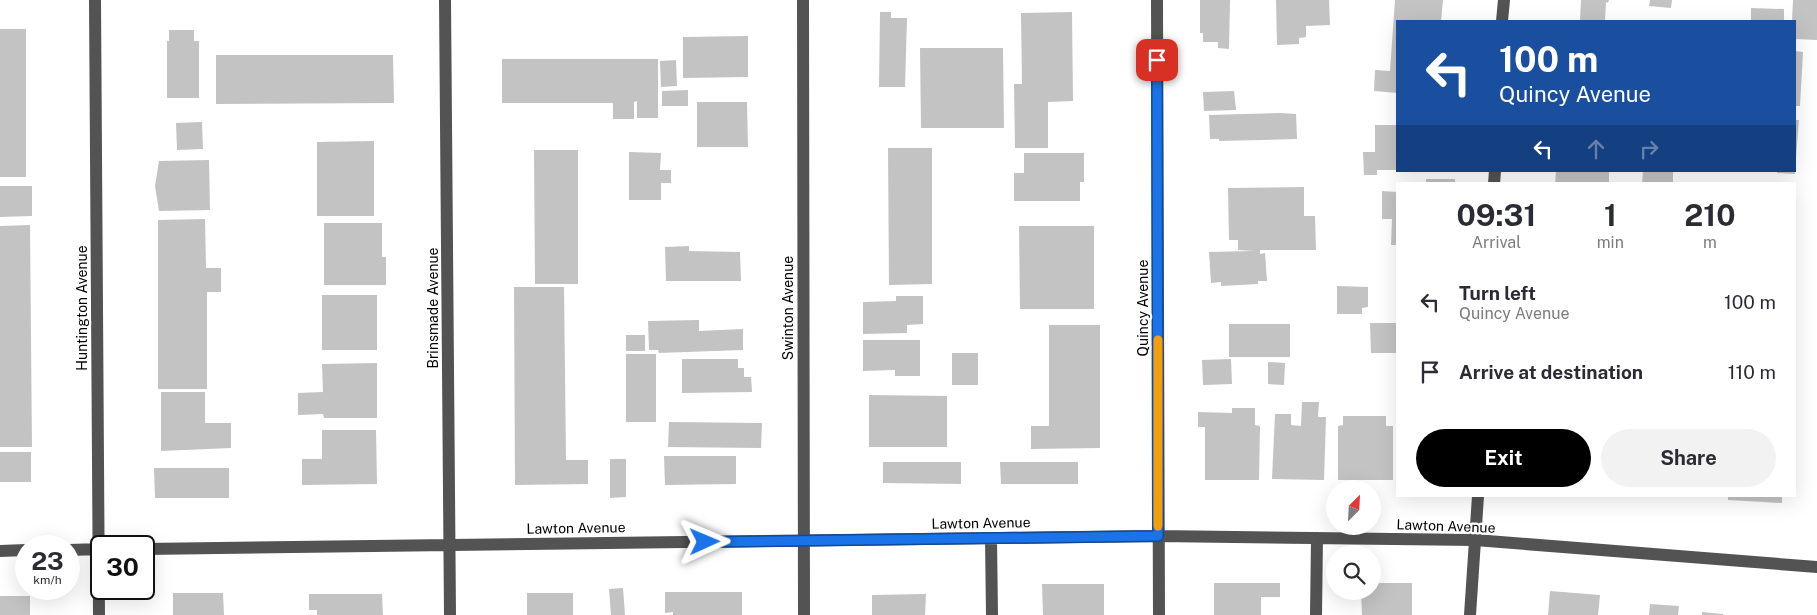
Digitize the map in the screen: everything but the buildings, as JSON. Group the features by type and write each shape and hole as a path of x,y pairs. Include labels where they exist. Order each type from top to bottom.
{"street":[{"name":"Huntington Avenue","path":"95,0 100,535"},
{"name":"Brinsmade Avenue","path":"445,0 450,615"},
{"name":"Swinton Avenue","path":"803,0 804,615"},
{"name":"Quincy Avenue","path":"1157,0 1158,615"},
{"path":"1502,20 1504,0"},
{"path":"1470,615 1478,497"},
{"name":"Lawton Avenue","path":"155,548 449,546 1158,536 1475,540 1817,567"},
{"path":"991,538 992,615"},
{"path":"1316,615 1317,538"},
{"path":"0,551 15,550"},
{"name":"Huntington Avenue","path":"99,600 99,615"}],"slow traffic":[{"path":"1158,340 1158,526"}],"route":[{"path":"705,542 1158,536 1157,60"}]}
